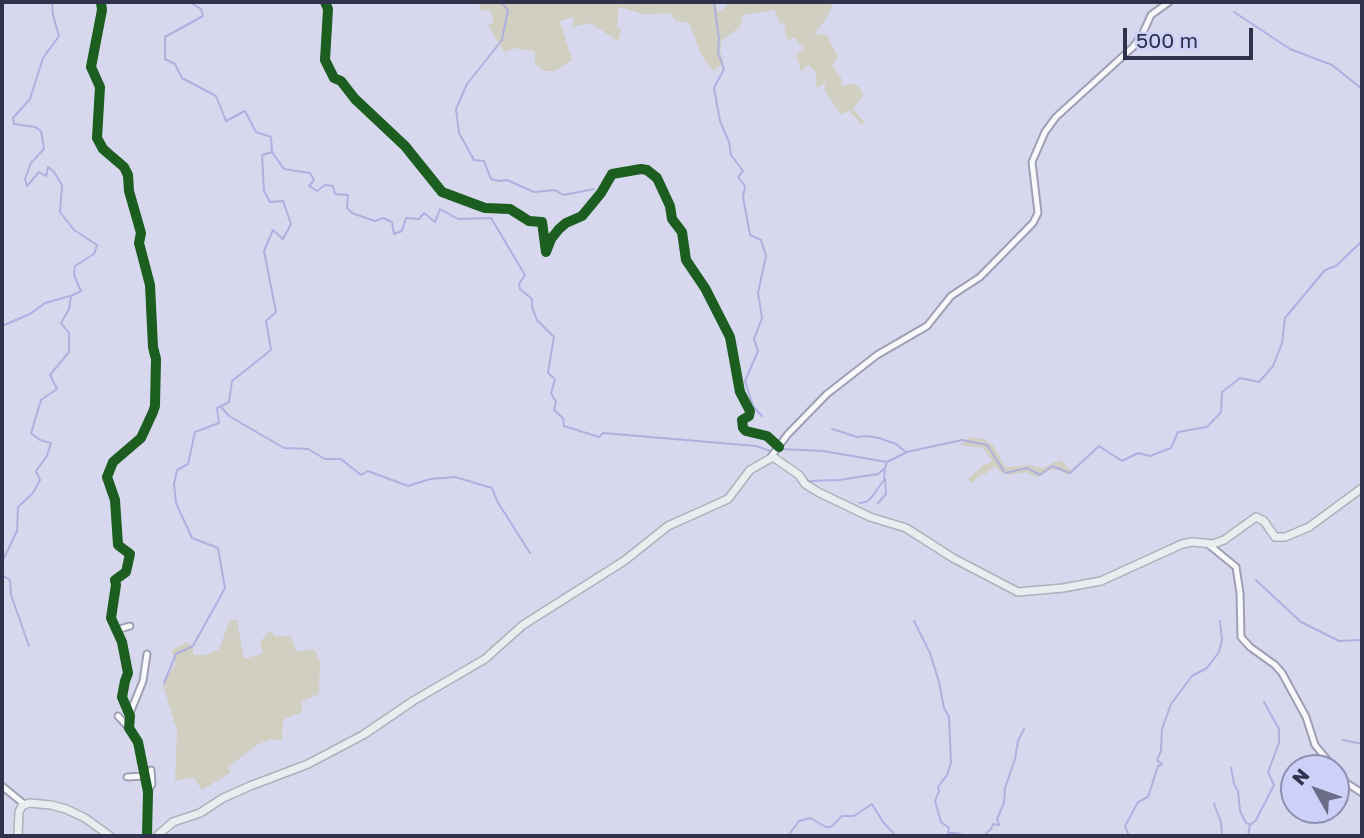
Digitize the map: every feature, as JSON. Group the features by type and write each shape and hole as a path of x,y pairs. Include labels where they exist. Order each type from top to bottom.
{"main road":[{"path":"157,836 173,822 200,813 223,798 250,786 308,764 363,735 413,701 487,658 523,625 625,561 668,526 727,499 750,470 770,458 778,459 799,475 807,485 822,494 870,517 905,528 997,583 1018,592 1094,583 1139,566 1182,544 1224,541 1256,517 1264,520 1275,537 1292,534 1309,527 1362,488"},
{"path":"18,836 19,812 24,804 51,805 66,809 85,818 110,836"}],"street":[{"path":"101,2 102,10 91,68 100,87 97,138 108,156 128,173 129,191 141,233 139,243 150,285 156,359 153,412 138,443 113,462 108,471 116,500 118,545 130,554 126,572 115,580 111,618 122,642 128,673 122,697 130,716"},
{"path":"325,2 328,9 325,60 334,78 341,81 355,99 395,135 442,192 485,208 510,209 529,221 542,222 546,252 559,229 582,216 612,174 642,169 657,178 670,206 672,219 682,232 686,260 705,288 730,337 740,392 750,410 749,416 742,420 743,428 767,436 779,447"},
{"path":"770,458 788,433 832,389 877,355 920,332 935,318 951,296 980,277 1035,220 1038,206 1032,162 1045,132 1056,117 1133,47 1151,15 1169,2"},
{"path":"1208,544 1226,556 1236,567 1240,593 1241,637 1280,671 1306,717 1315,745 1322,754"},
{"path":"116,630 130,626"},
{"path":"129,728 130,716 143,681 147,654"},
{"path":"118,716 138,741 148,792 147,836"},
{"path":"148,792 152,784 151,770"},
{"path":"127,777 145,776"},
{"path":"2,786 24,804"}],"shaded area":[{"path":"475,2 715,2 718,12 727,6 727,2 828,2 832,6 814,34 827,35 838,58 832,65 841,77 842,86 852,83 860,88 863,96 853,109 865,123 861,124 849,111 841,114 825,92 825,83 817,88 815,71 808,65 801,72 796,55 804,47 795,37 788,41 784,30 786,25 779,22 774,10 743,15 740,27 722,40 720,50 724,63 713,71 702,56 689,23 676,21 670,13 646,15 619,7 617,26 621,30 618,41 590,23 573,27 573,17 560,21 572,60 556,71 544,71 535,64 535,52 516,48 504,52 488,26 494,22 490,10 481,11 479,4"},
{"path":"970,437 983,439 994,446 1005,467 1029,465 1042,468 1060,460 1072,471 1066,475 1059,470 1050,470 1038,477 1025,472 1011,475 1000,472 995,466 972,483 968,479 983,465 992,462 994,464 983,448 960,445"},
{"path":"230,620 237,620 244,659 263,653 260,642 270,630 275,636 291,636 296,652 314,649 320,661 319,694 301,702 302,712 283,720 282,740 269,740 257,745 228,767 230,773 202,790 193,777 175,781 177,730 163,685 175,664 172,650 187,642 193,648 194,655 206,655 219,649"}],"waterway":[{"path":"2,562 17,531 18,507 33,493 40,480 36,471 47,456 51,443 40,440 31,433 41,400 57,389 50,375 69,352 69,333 61,323 69,309 71,296 81,291 74,275 75,266 94,254 97,245 74,230 60,212 62,185 54,172 48,167 46,176 39,172 27,186 25,179 31,163 44,149 41,131 35,127 14,124 13,118 30,99 43,58 59,36 52,2"},
{"path":"164,683 176,654 193,646 225,588 218,548 192,538 176,503 174,484 177,470 188,464 195,432 219,423 217,408 229,402 232,381 271,350 266,321 276,312 264,251 273,230 283,239 291,224 283,201 270,202 264,191 262,155 272,152 271,137 256,132 245,111 226,121 216,96 182,78 175,64 165,59 165,37 203,16 201,9 190,2"},
{"path":"501,2 508,10 502,40 467,84 456,109 459,133 474,160 484,161 491,179 507,180 534,192 555,190 563,195 594,189"},
{"path":"714,2 718,53 724,69 714,88 720,121 731,155 743,171 738,177 745,186 743,197 750,235 761,240 766,256 758,293 762,318 754,339 758,351 745,381 753,406 762,416"},
{"path":"1234,12 1290,49 1332,65 1362,89"},
{"path":"272,152 284,169 310,173 314,180 309,186 317,191 325,185 333,186 335,194 348,195 347,208 352,213 375,221 383,218 392,222 394,234 402,231 406,218 419,219 424,213 435,222 440,209 458,219 491,218 525,275 519,284 520,289 532,299 537,320 554,337 548,373 555,379 551,393 556,402 554,410 563,418 564,426 599,437 603,433 756,446 773,452"},
{"path":"780,449 823,451 887,462 907,452 962,440 987,445 1005,473 1027,468 1040,475 1052,466 1070,473 1099,446 1122,461 1138,453 1150,456 1171,448 1178,432 1207,427 1221,412 1222,392 1240,378 1259,382 1273,366 1282,343 1285,318 1325,270 1336,266 1362,241"},
{"path":"2,326 30,314 45,303 70,296"},
{"path":"221,407 229,416 284,448 308,449 325,459 341,459 361,475 368,471 408,486 430,479 455,477 492,488 497,501 530,553"},
{"path":"832,429 857,437 879,438 896,444 906,452"},
{"path":"808,481 878,474 887,462"},
{"path":"860,503 871,498 884,480 885,468"},
{"path":"878,503 886,494 885,479"},
{"path":"2,575 10,580 11,595 29,646"},
{"path":"1256,580 1301,622 1339,641 1362,640"},
{"path":"914,621 930,653 944,708 949,717 951,763 947,775 938,787 935,801 941,822 949,828 948,833 956,833"},
{"path":"1129,836 1125,826 1138,802 1148,797 1158,766 1162,764 1157,760 1161,751 1162,729 1171,704 1192,676 1207,668 1219,652 1222,640 1220,621"},
{"path":"1248,836 1250,825 1256,820 1274,785 1268,772 1279,743 1279,729 1264,702"},
{"path":"983,836 993,824 999,825 997,819 1004,803 1005,788 1024,729"},
{"path":"1343,740 1362,744"},
{"path":"1231,768 1238,791 1240,811 1249,824"},
{"path":"788,836 799,821 810,818 831,827 842,816 854,816 872,804 896,836"},
{"path":"1214,804 1221,822 1222,836"},
{"path":"957,833 965,836"}],"cycle path":[{"path":"101,2 102,10 91,67 100,87 97,138 103,149 124,167 128,175 129,191 141,233 139,243 150,285 156,359 153,412 141,438 113,462 107,477 115,500 118,545 130,554 126,572 115,580 111,618 122,642 128,673 122,697 130,716 129,728 138,742 148,792 147,836"},
{"path":"325,2 328,9 325,60 334,78 341,81 355,99 405,146 442,192 485,208 510,209 529,221 542,222 546,252 559,229 582,216 612,174 641,169 657,178 670,206 672,219 682,232 686,260 705,288 730,337 740,392 750,411 749,416 742,420 743,428 767,436 779,447"}]}
